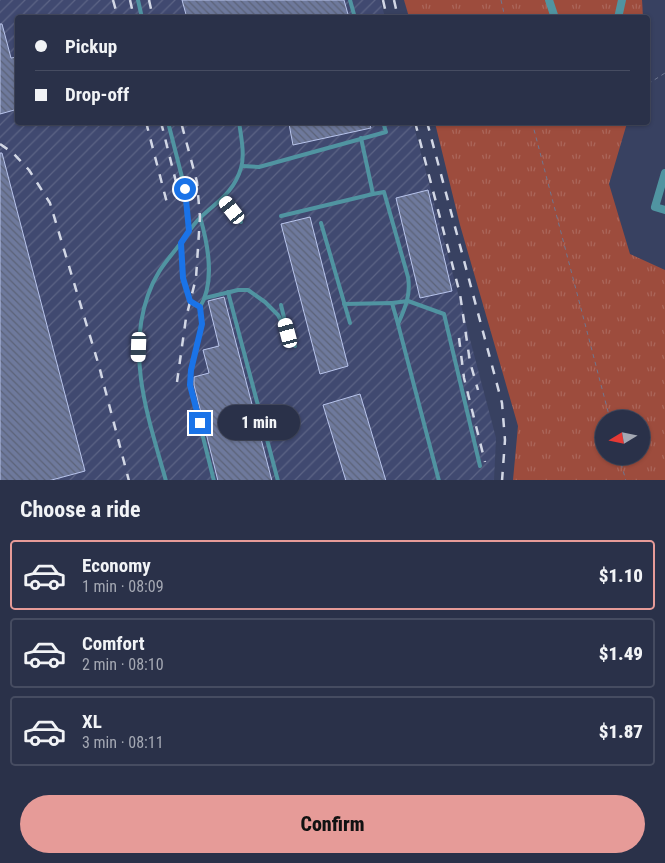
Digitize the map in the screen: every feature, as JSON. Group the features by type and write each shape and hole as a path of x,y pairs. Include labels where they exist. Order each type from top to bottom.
{"street":[{"path":"549,0 554,15"},
{"path":"619,15 622,0"},
{"path":"665,173 655,207 665,210"}],"lane":[{"path":"138,0 141,15"},
{"path":"350,0 354,15"},
{"path":"169,125 185,189 189,231"},
{"path":"166,480 143,400 139,365 140,329 148,295 161,266 200,217 223,199 236,181 242,166 239,125"},
{"path":"242,166 259,167 386,132 385,125"},
{"path":"361,138 373,194"},
{"path":"281,216 384,192 410,287 408,301 398,324"},
{"path":"223,199 241,222"},
{"path":"200,217 206,235 208,273 205,298 200,307 202,324 191,370 190,385 214,480"},
{"path":"321,223 350,323"},
{"path":"181,243 183,278 190,301 200,307"},
{"path":"205,298 238,290 248,290 278,315 295,346"},
{"path":"228,292 278,480"},
{"path":"344,304 408,301 444,314 480,466"},
{"path":"392,303 439,480"},
{"path":"280,305 288,333"}],"path":[{"path":"500,0 504,15"},
{"path":"650,83 665,74"},
{"path":"533,125 608,410"},
{"path":"622,465 626,480"}],"shaded area":[{"path":"0,0 380,0 384,15 15,15 15,125 414,125 496,438 494,480 0,480"}],"green space":[{"path":"404,0 642,0 643,15 408,15"},
{"path":"435,125 626,125 609,184 630,254 665,270 665,480 513,480 518,426 460,225"}],"building":[{"path":"182,0 344,0 348,15 186,15"},
{"path":"0,24 2,24 11,58 15,57 15,110 0,114"},
{"path":"289,125 370,125 371,128 293,145"},
{"path":"0,153 2,153 85,471 52,480 0,480"},
{"path":"428,190 452,291 420,298 396,198"},
{"path":"310,217 348,366 320,374 281,224"},
{"path":"224,297 272,480 218,480 194,385 194,377 209,373 203,350 219,346 208,301"},
{"path":"360,394 386,480 346,480 323,405"}],"railway":[{"path":"113,0 117,15"},
{"path":"130,0 133,15"},
{"path":"149,0 152,15"},
{"path":"383,0 386,15"},
{"path":"394,0 397,15"},
{"path":"147,125 167,203"},
{"path":"162,125 181,202"},
{"path":"177,382 186,318 196,278 200,217 197,182 182,125"},
{"path":"416,125 460,294 470,362 478,390"},
{"path":"428,125 502,403 505,440 502,480"},
{"path":"0,144 13,153 29,170 50,203 99,366 129,480"},
{"path":"459,338 464,378 485,462"}],"route":[{"path":"185,189 189,231 181,243 183,278 190,301 200,307 202,324 191,370 190,385 200,423"}]}
